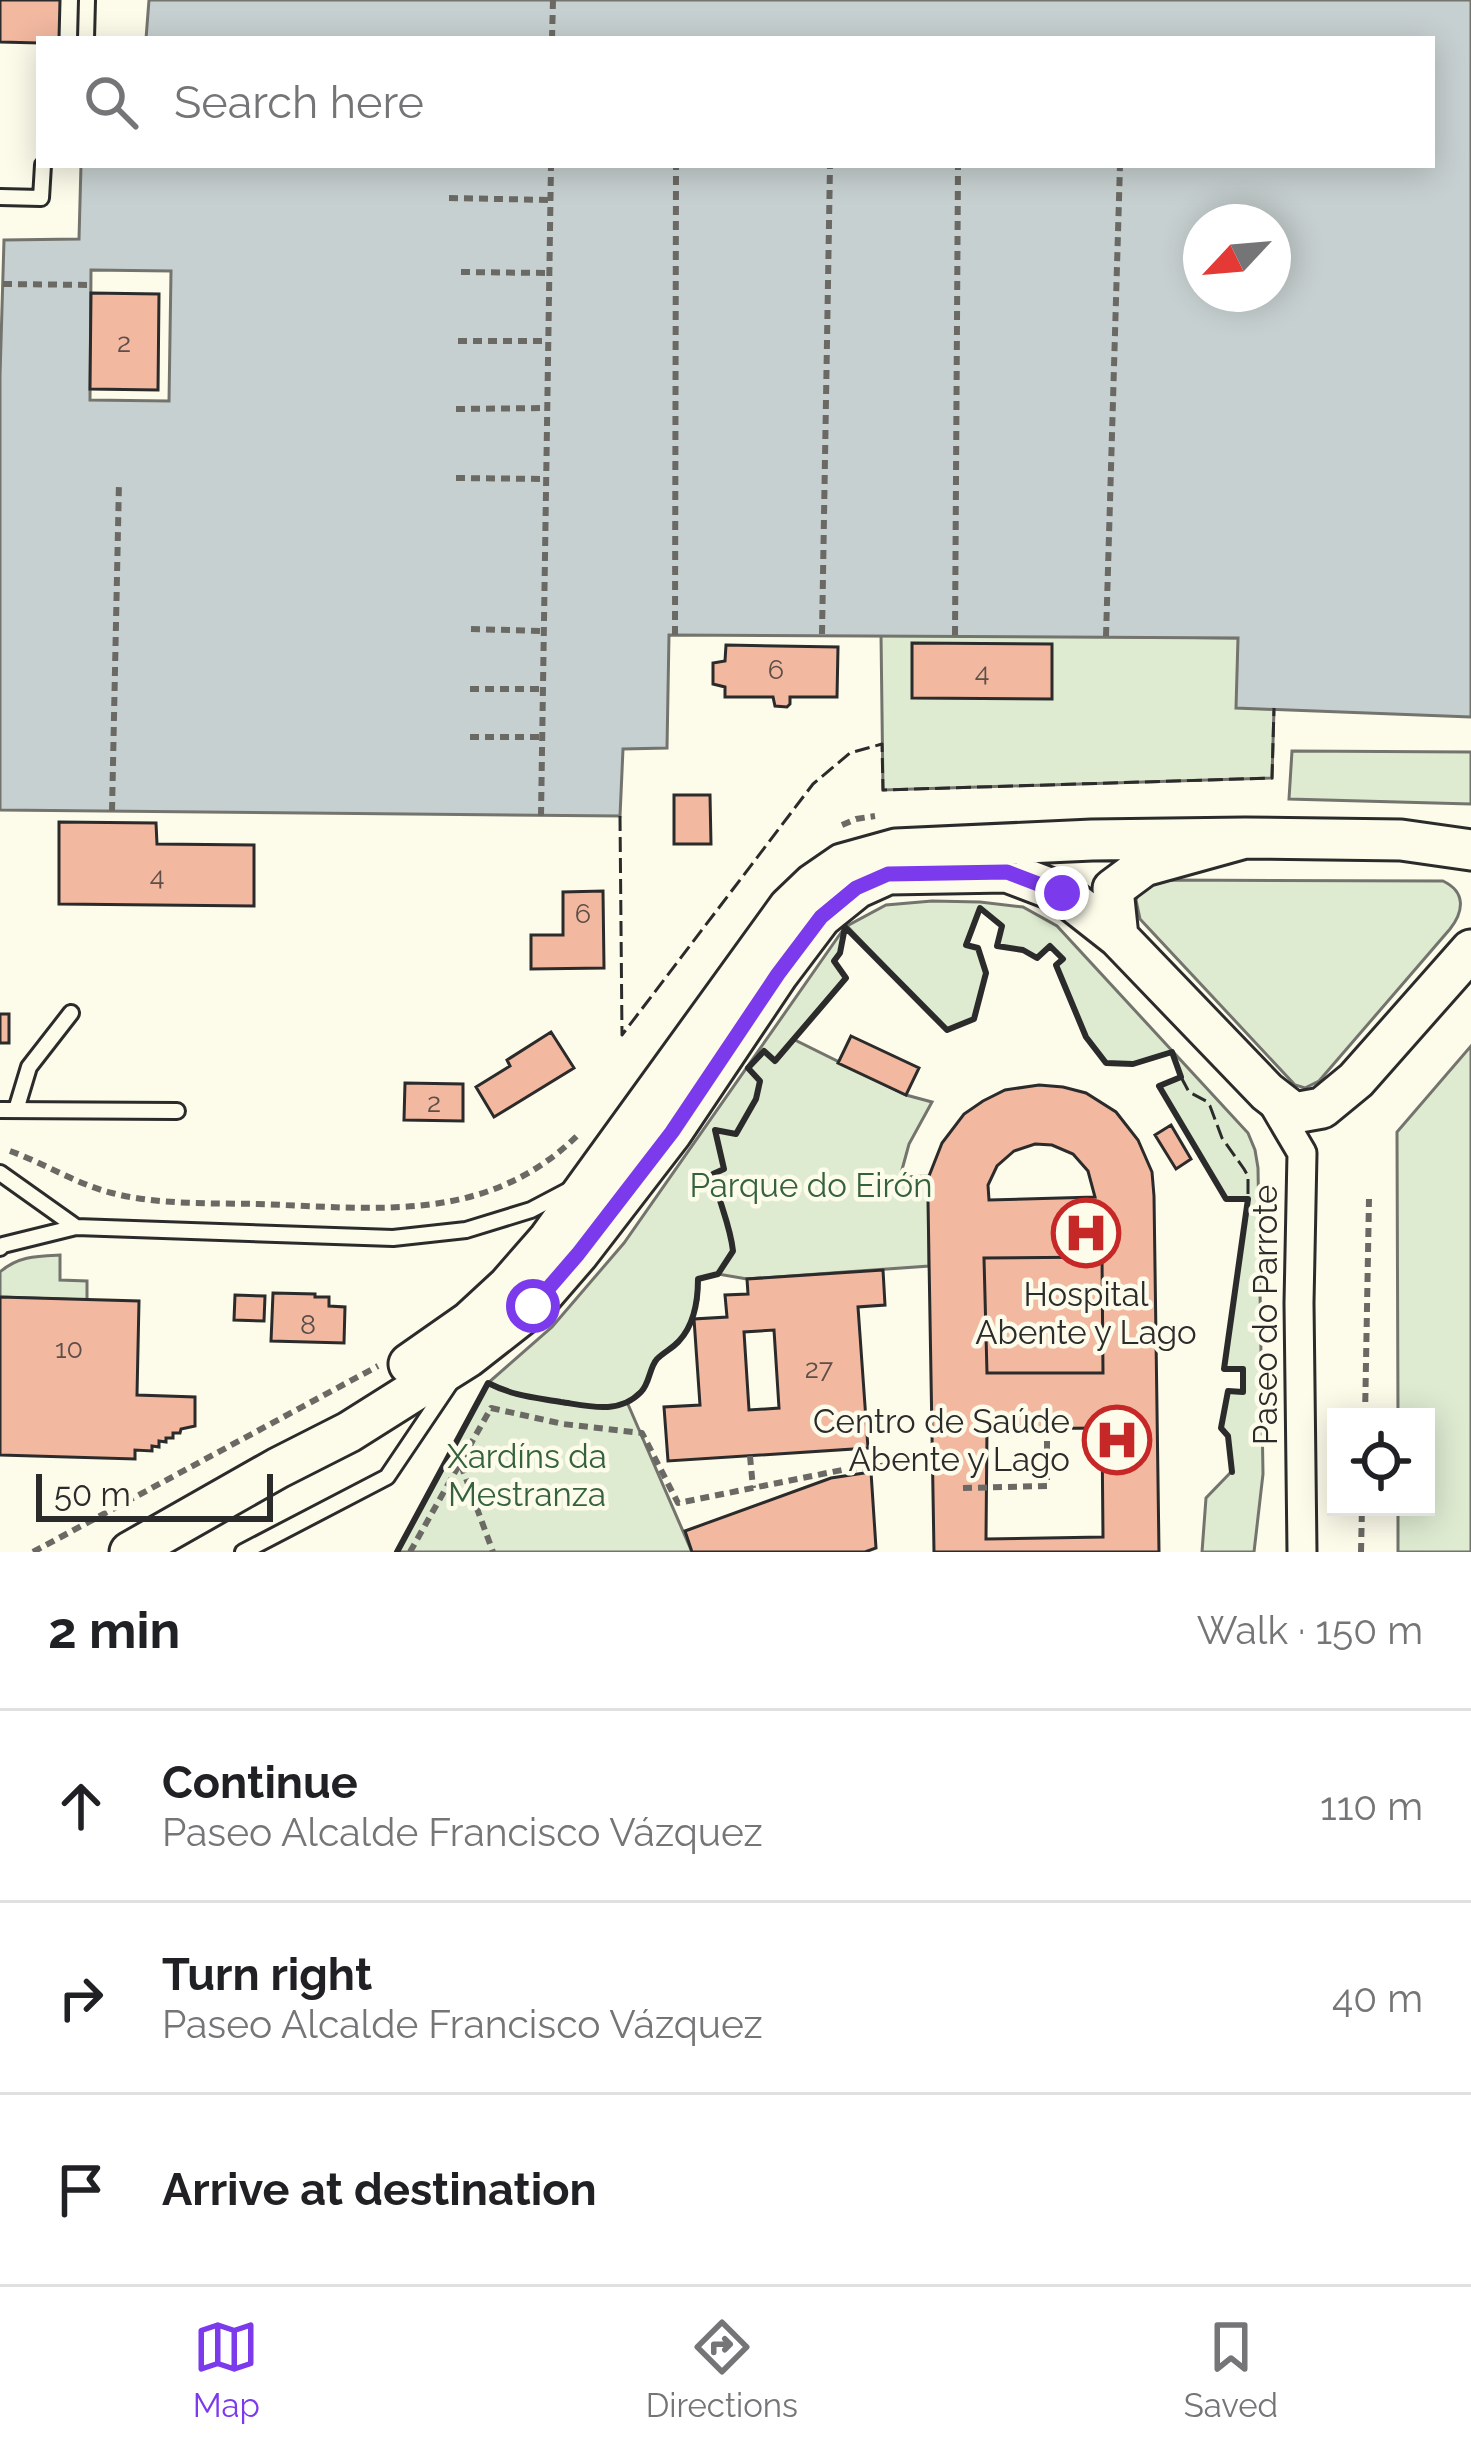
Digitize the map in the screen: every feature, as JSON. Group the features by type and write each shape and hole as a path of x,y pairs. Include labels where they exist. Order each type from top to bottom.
{"main road":[{"path":"1118,937 1113,889 1144,866 1245,838"},
{"path":"130,1552 278,1468 334,1414 403,1372 508,1286 548,1239 789,907 842,865 896,849 1092,840 1400,840 1462,855"},
{"path":"403,1372 468,1357 533,1306 672,1132 821,917 856,888 888,874 1007,872 1062,893 1118,937 1267,1092 1294,1113 1322,1108 1356,1080 1470,950"}],"street":[{"name":"Paseo do Parrote","path":"1301,1153 1356,1080"},
{"name":"Paseo do Parrote","path":"1267,1092 1301,1153 1302,1552"},
{"name":"Paseo do Parrote","path":"1283,1552 1302,1477"}],"lane":[{"path":"86,36 87,0"},
{"path":"0,197 41,198 43,168"},
{"path":"71,1013 29,1067 8,1110 177,1111"},
{"path":"0,1248 76,1227 393,1238 466,1230 531,1210 598,1170"},
{"path":"0,1173 76,1227"},
{"path":"243,1552 388,1477 468,1357"}],"path":[{"path":"552,36 553,0"},
{"path":"541,816 550,168"},
{"path":"675,635 676,168"},
{"path":"822,634 830,168"},
{"path":"955,635 958,168"},
{"path":"1106,636 1120,168"},
{"path":"449,197 550,200"},
{"path":"461,272 549,273"},
{"path":"3,284 91,285"},
{"path":"458,341 548,341"},
{"path":"456,409 547,408"},
{"path":"456,478 546,479"},
{"path":"112,811 119,482"},
{"path":"471,629 544,631"},
{"path":"470,688 543,689"},
{"path":"470,736 543,737"},
{"path":"1365,1408 1370,1199"},
{"path":"33,1552 403,1372"},
{"path":"410,1552 491,1408 563,1424 642,1433 678,1503 847,1469 904,1464"},
{"path":"963,1489 1047,1486 1047,1429"},
{"path":"750,1456 754,1489"},
{"path":"460,1463 493,1552"},
{"path":"1361,1552 1362,1516"}],"green space":[{"path":"881,634 1239,638 1274,708 1272,778 883,790"},
{"path":"1292,751 1471,752 1471,804 1289,799"},
{"path":"1166,880 1443,881 1456,891 1460,909 1450,929 1319,1081 1305,1088 1295,1085 1140,919 1136,900 1141,889"},
{"path":"932,901 1023,907 1057,926 1248,1133 1258,1168 1263,1474 1254,1552 1202,1552 1206,1498 1232,1471 1228,1436 1221,1428 1228,1391 1243,1391 1243,1370 1224,1369 1248,1200 1226,1199 1159,1086 1181,1077 1172,1053 1133,1064 1106,1063 1086,1037 1056,965 1063,959 1050,947 1037,958 1023,950 997,946 1002,925 980,909 967,945 978,948 986,973 974,1019 947,1030 847,926 886,905"},
{"path":"845,927 835,961 846,978 793,1039 906,1095 932,1102 909,1144 900,1177 929,1176 929,1266 747,1279 718,1274 698,1279 698,1300 685,1335 654,1361 644,1388 627,1402 692,1552 397,1552 488,1383 552,1327 624,1243"},
{"path":"1471,1046 1471,1552 1398,1552 1398,1516 1435,1516 1435,1408 1398,1408 1397,1132"},
{"path":"60,1255 60,1280 87,1281 87,1300 0,1297 0,1272 7,1267 28,1258"}],"shaded area":[{"path":"149,0 1471,0 1471,717 1236,708 1238,638 669,635 667,748 623,749 620,816 0,810 4,240 79,239 81,168 1435,168 1435,36 146,36","holes":["91,270 171,271 169,401 90,400"]}],"building":[{"path":"0,0 60,0 59,36 36,36 36,43 0,42"},
{"path":"91,293 159,294 158,390 90,389"},
{"path":"912,643 1052,644 1052,699 912,698"},
{"path":"726,645 838,647 837,697 790,697 787,707 775,706 773,697 725,697 725,687 713,684 713,663 725,661"},
{"path":"674,795 710,795 711,844 674,844"},
{"path":"59,822 156,823 157,844 254,845 254,906 59,904"},
{"path":"603,891 604,968 531,969 531,935 563,935 563,892"},
{"path":"0,1014 9,1014 9,1043 0,1043"},
{"path":"551,1032 574,1068 494,1117 476,1087"},
{"path":"851,1036 919,1068 906,1095 838,1063"},
{"path":"405,1083 463,1084 463,1121 404,1120"},
{"path":"1039,1085 1086,1093 1116,1112 1138,1140 1152,1172 1159,1552 934,1552 929,1176 942,1143 964,1114 1005,1090","holes":["1035,1144 1073,1154 1088,1171 1095,1197 989,1200 988,1185 997,1166 1014,1151","1102,1257 1103,1373 987,1373 984,1258","1102,1428 1103,1537 986,1539 987,1429"]},
{"path":"1171,1125 1191,1159 1176,1169 1155,1135"},
{"path":"1102,1257 1103,1373 987,1373 984,1258"},
{"path":"883,1270 885,1305 858,1307 868,1448 668,1461 664,1407 700,1405 694,1319 727,1317 725,1295 748,1294 747,1279","holes":["774,1330 779,1408 749,1410 744,1332"]},
{"path":"273,1293 315,1294 329,1297 329,1306 345,1307 344,1343 271,1341"},
{"path":"235,1295 265,1296 264,1321 234,1320"},
{"path":"0,1297 139,1301 137,1395 195,1397 195,1426 173,1433 166,1442 159,1441 152,1451 135,1450 135,1459 0,1455"},
{"path":"871,1472 876,1548 865,1552 692,1552 685,1531 831,1478"}],"fence":[{"path":"620,816 622,1035 813,784 850,753 882,744 883,790 1272,778 1274,708"},
{"path":"1181,1077 1189,1092 1210,1106 1222,1138 1248,1176 1248,1199"}],"wall":[{"path":"397,1552 488,1383 506,1391 592,1407 623,1404 641,1392 657,1359 684,1335 694,1312 698,1279 718,1274 733,1251 713,1174 724,1169 715,1130 736,1134 756,1099 760,1081 748,1068 764,1051 775,1061 846,978 834,961 845,927 947,1030 974,1019 986,973 978,948 966,945 980,908 1002,926 997,946 1023,950 1037,958 1050,946 1063,959 1056,965 1086,1037 1106,1063 1133,1064 1172,1052 1181,1077 1159,1086 1226,1199 1248,1199 1224,1369 1243,1369 1243,1392 1228,1391 1221,1428 1228,1436 1232,1472"}],"place":[{"name":"Hospital Abente y Lago","path":"1086,1233"},
{"name":"Centro de Saúde Abente y Lago","path":"1117,1440"}],"route":[{"path":"533,1306 672,1132 821,917 856,888 888,874 1007,872 1062,893"}],"park label":[{"name":"Parque do Eirón","path":"811,1185"},
{"name":"Xardíns da Mestranza","path":"527,1475"}]}
